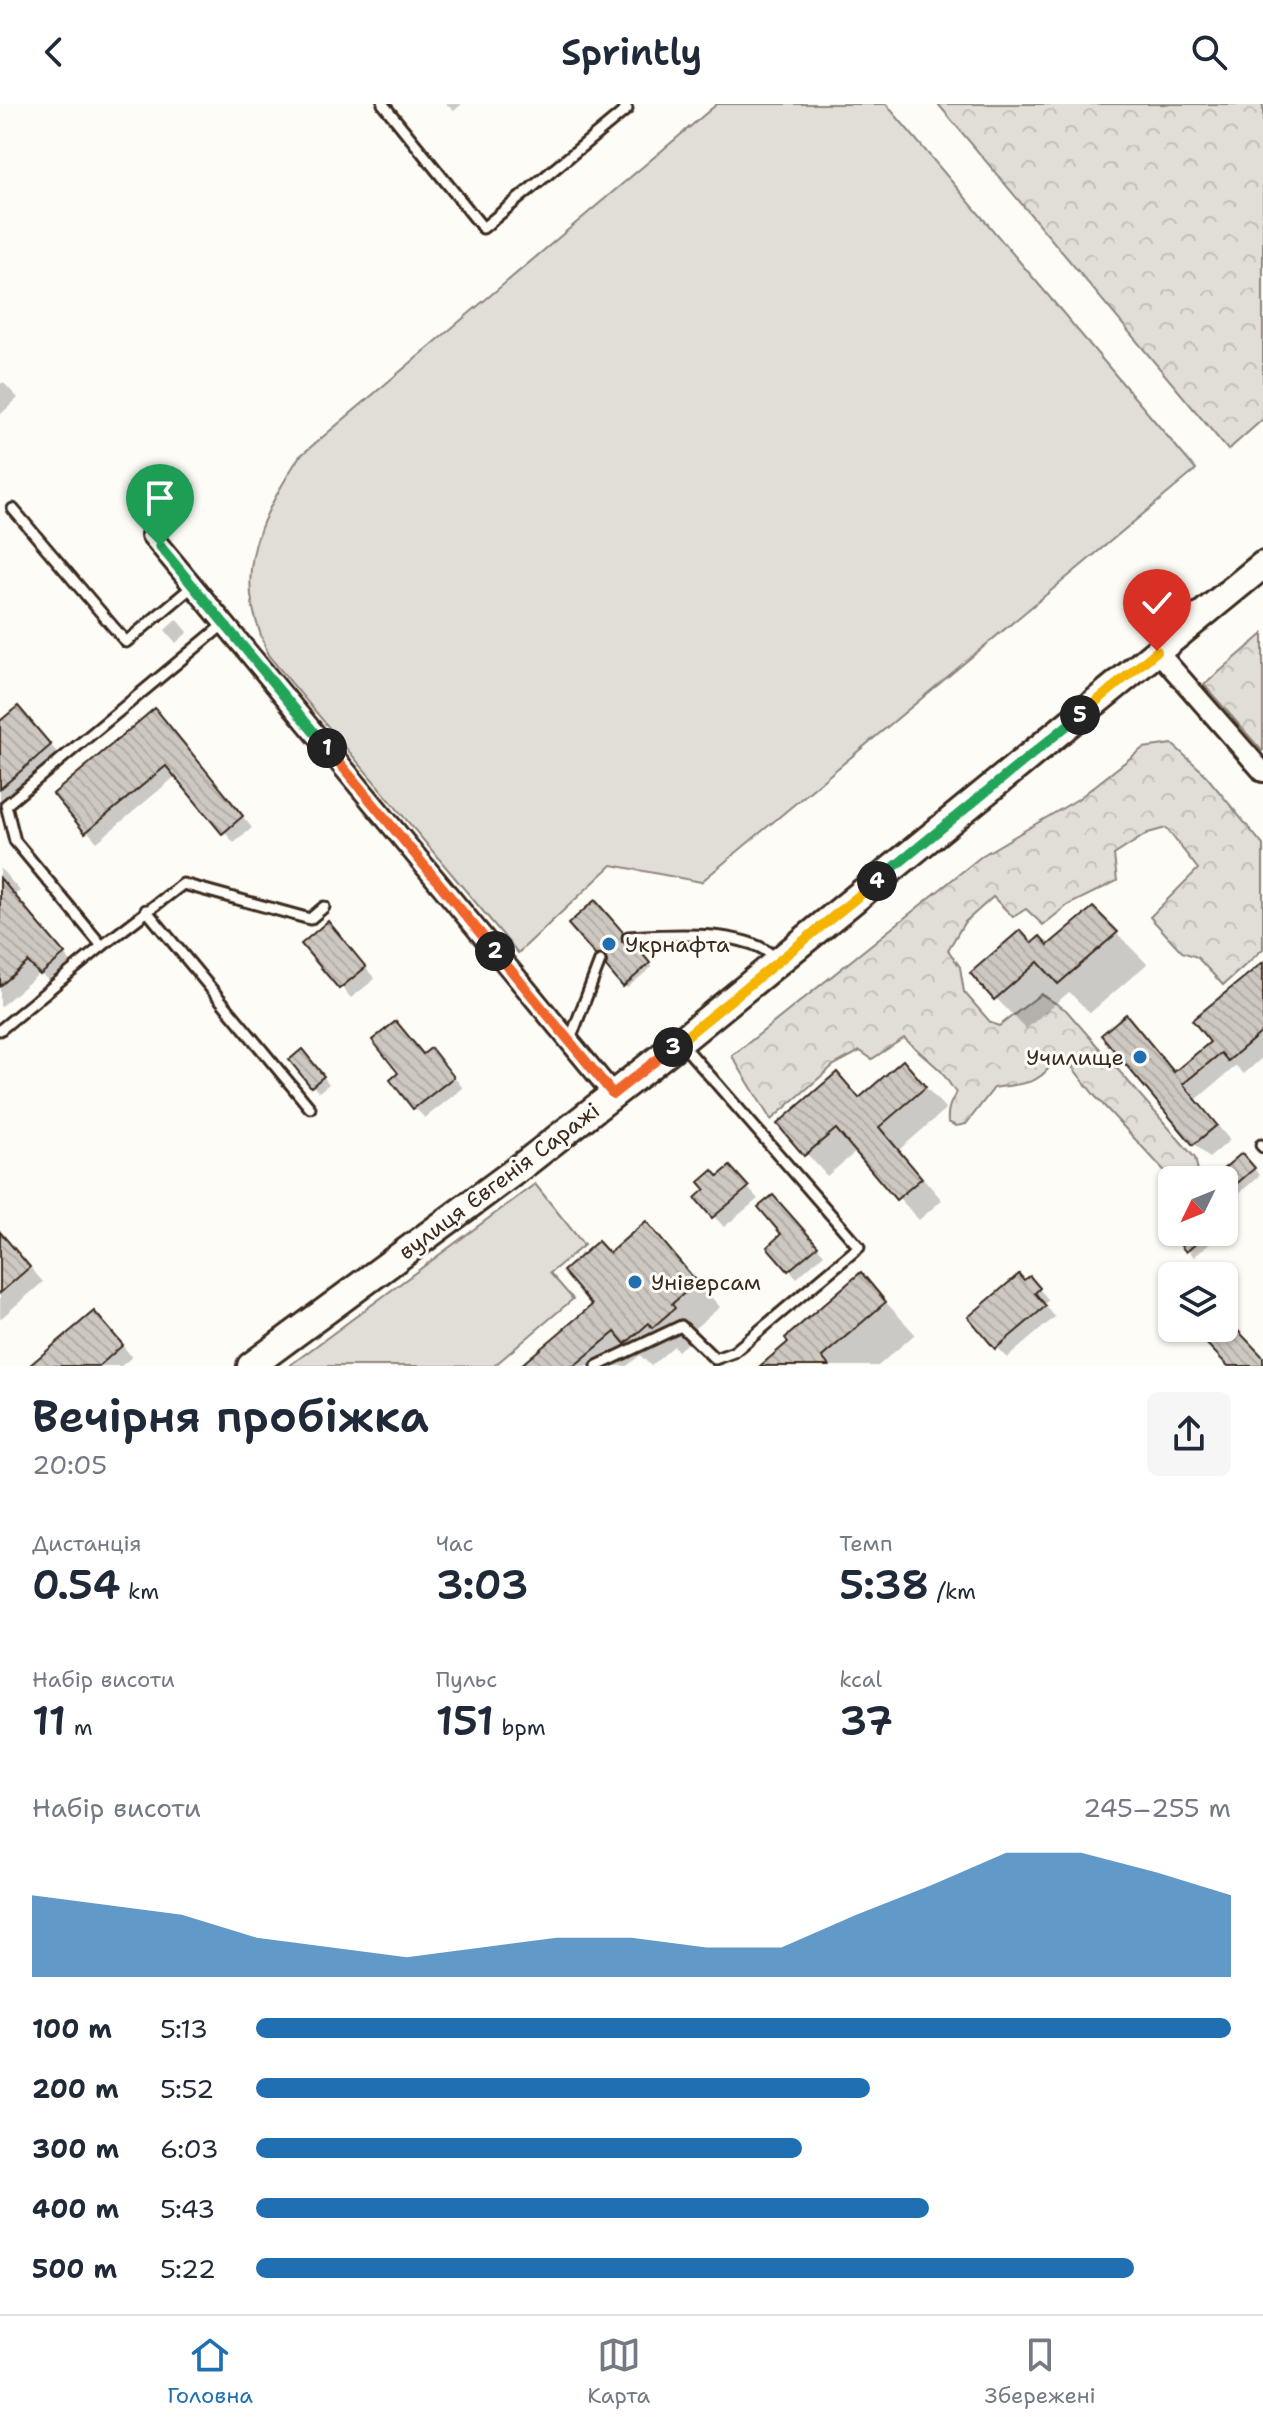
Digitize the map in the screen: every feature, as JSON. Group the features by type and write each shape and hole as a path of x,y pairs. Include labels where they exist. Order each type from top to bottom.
{"main road":[{"name":"вулиця Євгенія Саражі","path":"251,1366 526,1163 680,1042 1263,565"}],"street":[{"path":"151,535 613,1094"},
{"path":"1157,651 1263,772"}],"lane":[{"path":"383,104 483,228 627,109 623,104"},
{"path":"13,509 126,642 193,586"},
{"path":"102,946 15,841 6,805 224,624"},
{"path":"0,1030 146,910 183,884 310,919 324,907"},
{"path":"146,910 310,1108"},
{"path":"628,937 700,934 766,948 778,962"},
{"path":"569,1041 600,961"},
{"path":"597,1366 681,1326 715,1359 734,1352 859,1247 680,1042"}],"green space":[{"path":"717,104 886,104 1196,470 701,882 612,865 518,953 268,655 254,614 250,587 255,548 269,510 299,457"},
{"path":"938,104 1263,104 1263,419 1228,450"},
{"path":"1263,634 1263,750 1262,751 1204,685"},
{"path":"1172,744 1203,772 1263,845 1263,949 1223,985 1197,957 1182,952 1150,917 1198,869 1166,828 1148,833 1114,855 1117,881 1068,905 1043,925 1026,909 1013,917 993,897 964,923 948,950 960,967 964,992 991,1023 999,1026 1041,994 1066,1010 1195,1158 1197,1166 1160,1166 1095,1096 1065,1058 1056,1056 1051,1066 1038,1078 1023,1084 994,1088 966,1124 956,1126 948,1122 948,1117 956,1093 941,1071 904,1038 872,1059 860,1051 834,1065 771,1120 732,1056 983,855 1078,799 1143,748"},
{"path":"535,1184 584,1245 550,1273 573,1299 494,1366 289,1366"}],"building":[{"path":"18,706 51,745 0,789 0,721"},
{"path":"155,708 243,816 222,834 166,766 85,833 53,794"},
{"path":"0,878 65,954 40,975 28,962 0,986"},
{"name":"Укрнафта","path":"595,900 623,932 622,942 634,944 650,963 623,987 606,967 605,956 595,955 568,924"},
{"path":"1093,907 1118,932 1058,984 1038,962 994,1000 970,973 1020,930 1032,943 1040,936 1048,945"},
{"path":"328,921 366,967 339,989 301,944"},
{"name":"Училище","path":"1263,962 1263,1031 1228,1061 1221,1053 1183,1084 1217,1125 1193,1145 1101,1035 1126,1014 1174,1072 1210,1042 1192,1020"},
{"path":"396,1021 423,1054 431,1048 454,1077 413,1109 390,1080 398,1073 372,1040"},
{"path":"302,1049 324,1076 311,1087 289,1060"},
{"path":"903,1060 926,1087 879,1127 922,1178 896,1200 836,1129 804,1156 777,1124 837,1072 859,1098"},
{"path":"1242,1153 1255,1168 1238,1182 1238,1166 1227,1166"},
{"path":"730,1166 749,1187 712,1218 695,1198 705,1189 699,1182 713,1170 718,1176"},
{"path":"773,1195 818,1246 788,1271 767,1247 781,1234 758,1207"},
{"name":"Універсам","path":"646,1221 697,1282 672,1304 675,1308 652,1328 649,1323 625,1344 615,1332 574,1366 520,1366 592,1305 563,1271 598,1241 609,1253"},
{"path":"0,1232 30,1267 0,1293"},
{"path":"861,1272 886,1302 822,1357 829,1366 760,1366 788,1342 785,1338"},
{"path":"1019,1274 1024,1280 1030,1276 1040,1288 1035,1293 1046,1306 995,1349 968,1317"},
{"path":"94,1311 123,1345 99,1366 29,1366"},
{"path":"1238,1331 1263,1357 1263,1366 1228,1366 1205,1342 1238,1342"}],"place":[{"name":"Укрнафта","path":"609,944"},
{"name":"Училище","path":"1140,1057"},
{"name":"Універсам","path":"635,1282"}],"route":[{"path":"160,546 613,1094 1157,651"}]}
